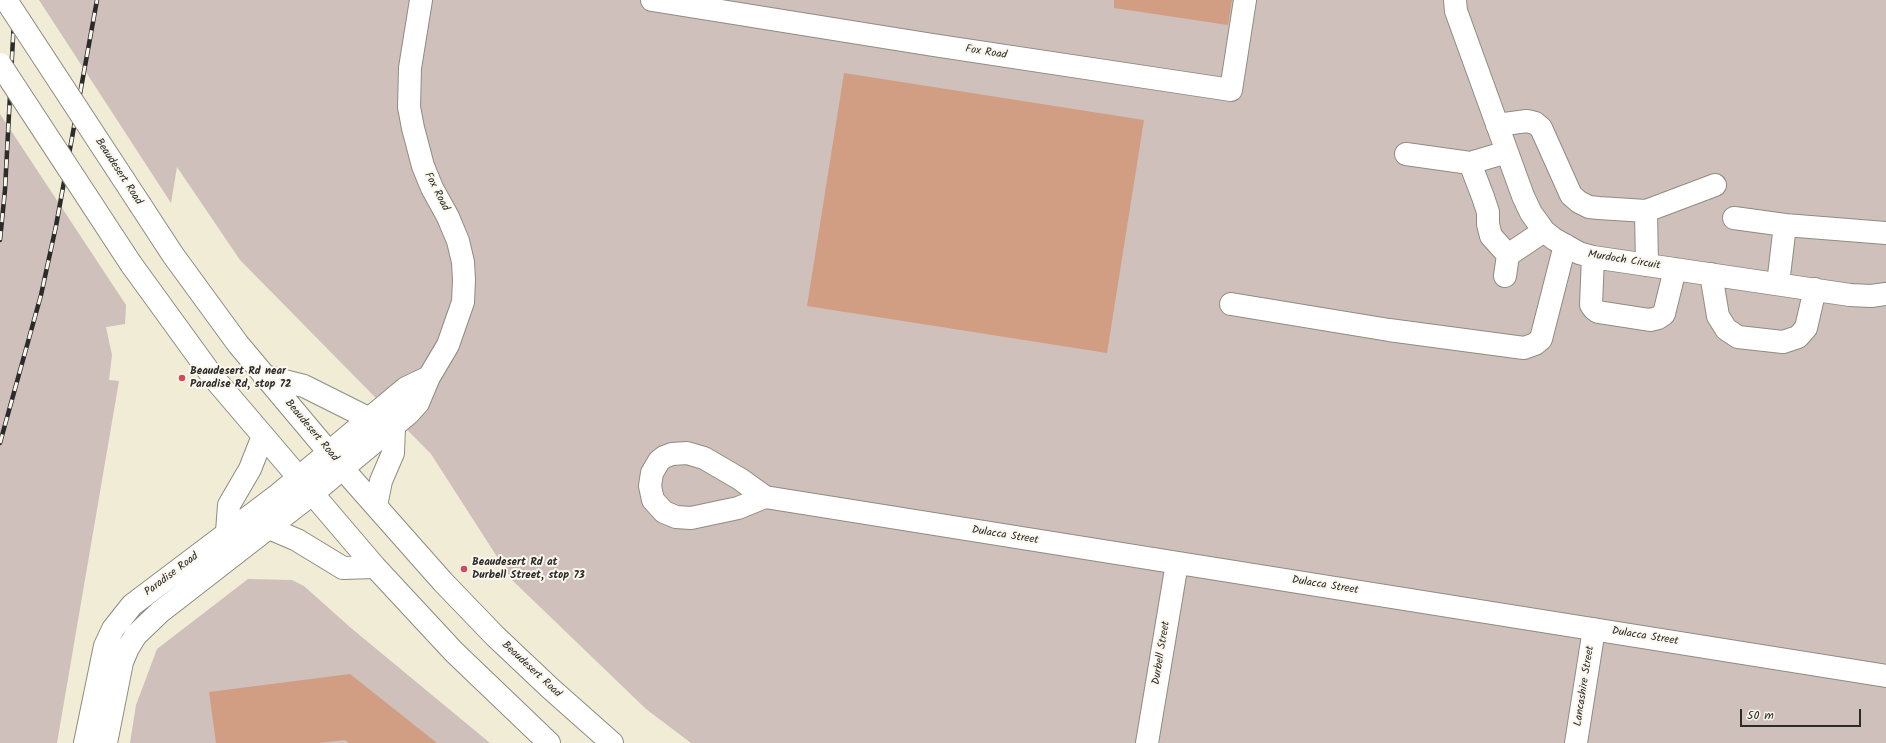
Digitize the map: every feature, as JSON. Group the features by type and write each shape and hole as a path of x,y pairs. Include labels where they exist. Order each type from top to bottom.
{"main road":[{"name":"Beaudesert Road","path":"6,0 191,280 264,376 336,461 443,582 495,636 550,688 612,743"},
{"name":"Fox Road","path":"336,461 394,426 418,403 429,377 448,345 463,302 463,262 458,241 423,166 410,114 410,68 421,0"},
{"name":"Fox Road","path":"652,0 925,44 1231,90 1246,0"},
{"name":"Murdoch Circuit","path":"1455,0 1456,11 1523,196 1531,213 1544,231 1580,253 1593,257 1864,296 1886,294"},
{"path":"0,64 131,264 213,377 375,567 454,652 550,743"},
{"path":"1497,125 1527,122 1535,123 1541,128 1571,195 1578,202 1589,207 1646,211 1715,185"},
{"path":"1406,154 1470,163 1507,152"},
{"path":"1470,163 1488,212 1488,224 1491,236 1507,265 1544,231"},
{"path":"1646,211 1647,265"},
{"path":"1734,218 1885,239"},
{"path":"1778,284 1785,225"},
{"path":"1232,304 1389,330 1524,348 1535,344 1541,339 1565,245"},
{"path":"1593,257 1591,305 1594,309 1598,312 1650,320 1658,318 1664,314 1675,269"},
{"path":"1711,274 1718,316 1726,329 1738,337 1783,342 1798,337 1806,328 1815,289"},
{"path":"264,376 304,386 370,419"},
{"path":"336,461 370,419 406,388 429,377"},
{"path":"376,506 381,481 393,453 394,426"},
{"path":"227,532 229,505 250,469 263,436"},
{"name":"Dulacca Street","path":"765,497 738,508 691,518 676,517 664,512 653,500 650,486 652,473 659,460 672,454 687,453 704,458 740,479 765,497 1886,676"},
{"name":"Paradise Road","path":"85,743 101,662 113,629 132,605 227,532 305,486 336,461"},
{"name":"Paradise Road","path":"106,743 122,662 136,635 160,612 269,528 305,486"},
{"path":"269,528 297,540 343,568 375,567"},
{"name":"Durbell Street","path":"1147,743 1177,563"},
{"name":"Lancashire Street","path":"1576,743 1594,629"}],"shaded area":[{"path":"39,0 1886,0 1886,743 691,743 646,709 512,580 431,454 240,260 177,167 171,203"},
{"path":"0,114 126,305 125,324 106,327 112,355 109,380 119,381 57,743 0,743"},
{"path":"248,579 292,580 304,586 351,628 490,743 130,743 136,705 157,649"}],"building":[{"path":"1114,0 1232,0 1228,25 1114,8"},
{"path":"844,73 1144,120 1107,353 807,306"},
{"path":"350,674 437,743 349,743 345,740 319,743 216,743 209,692"}],"railway":[{"path":"0,240 5,190 15,0"},
{"path":"0,443 41,295 56,226 97,0"}],"place":[{"name":"Beaudesert Rd near Paradise Rd, stop 72","path":"182,378"},
{"name":"Beaudesert Rd at Durbell Street, stop 73","path":"464,569"}]}
